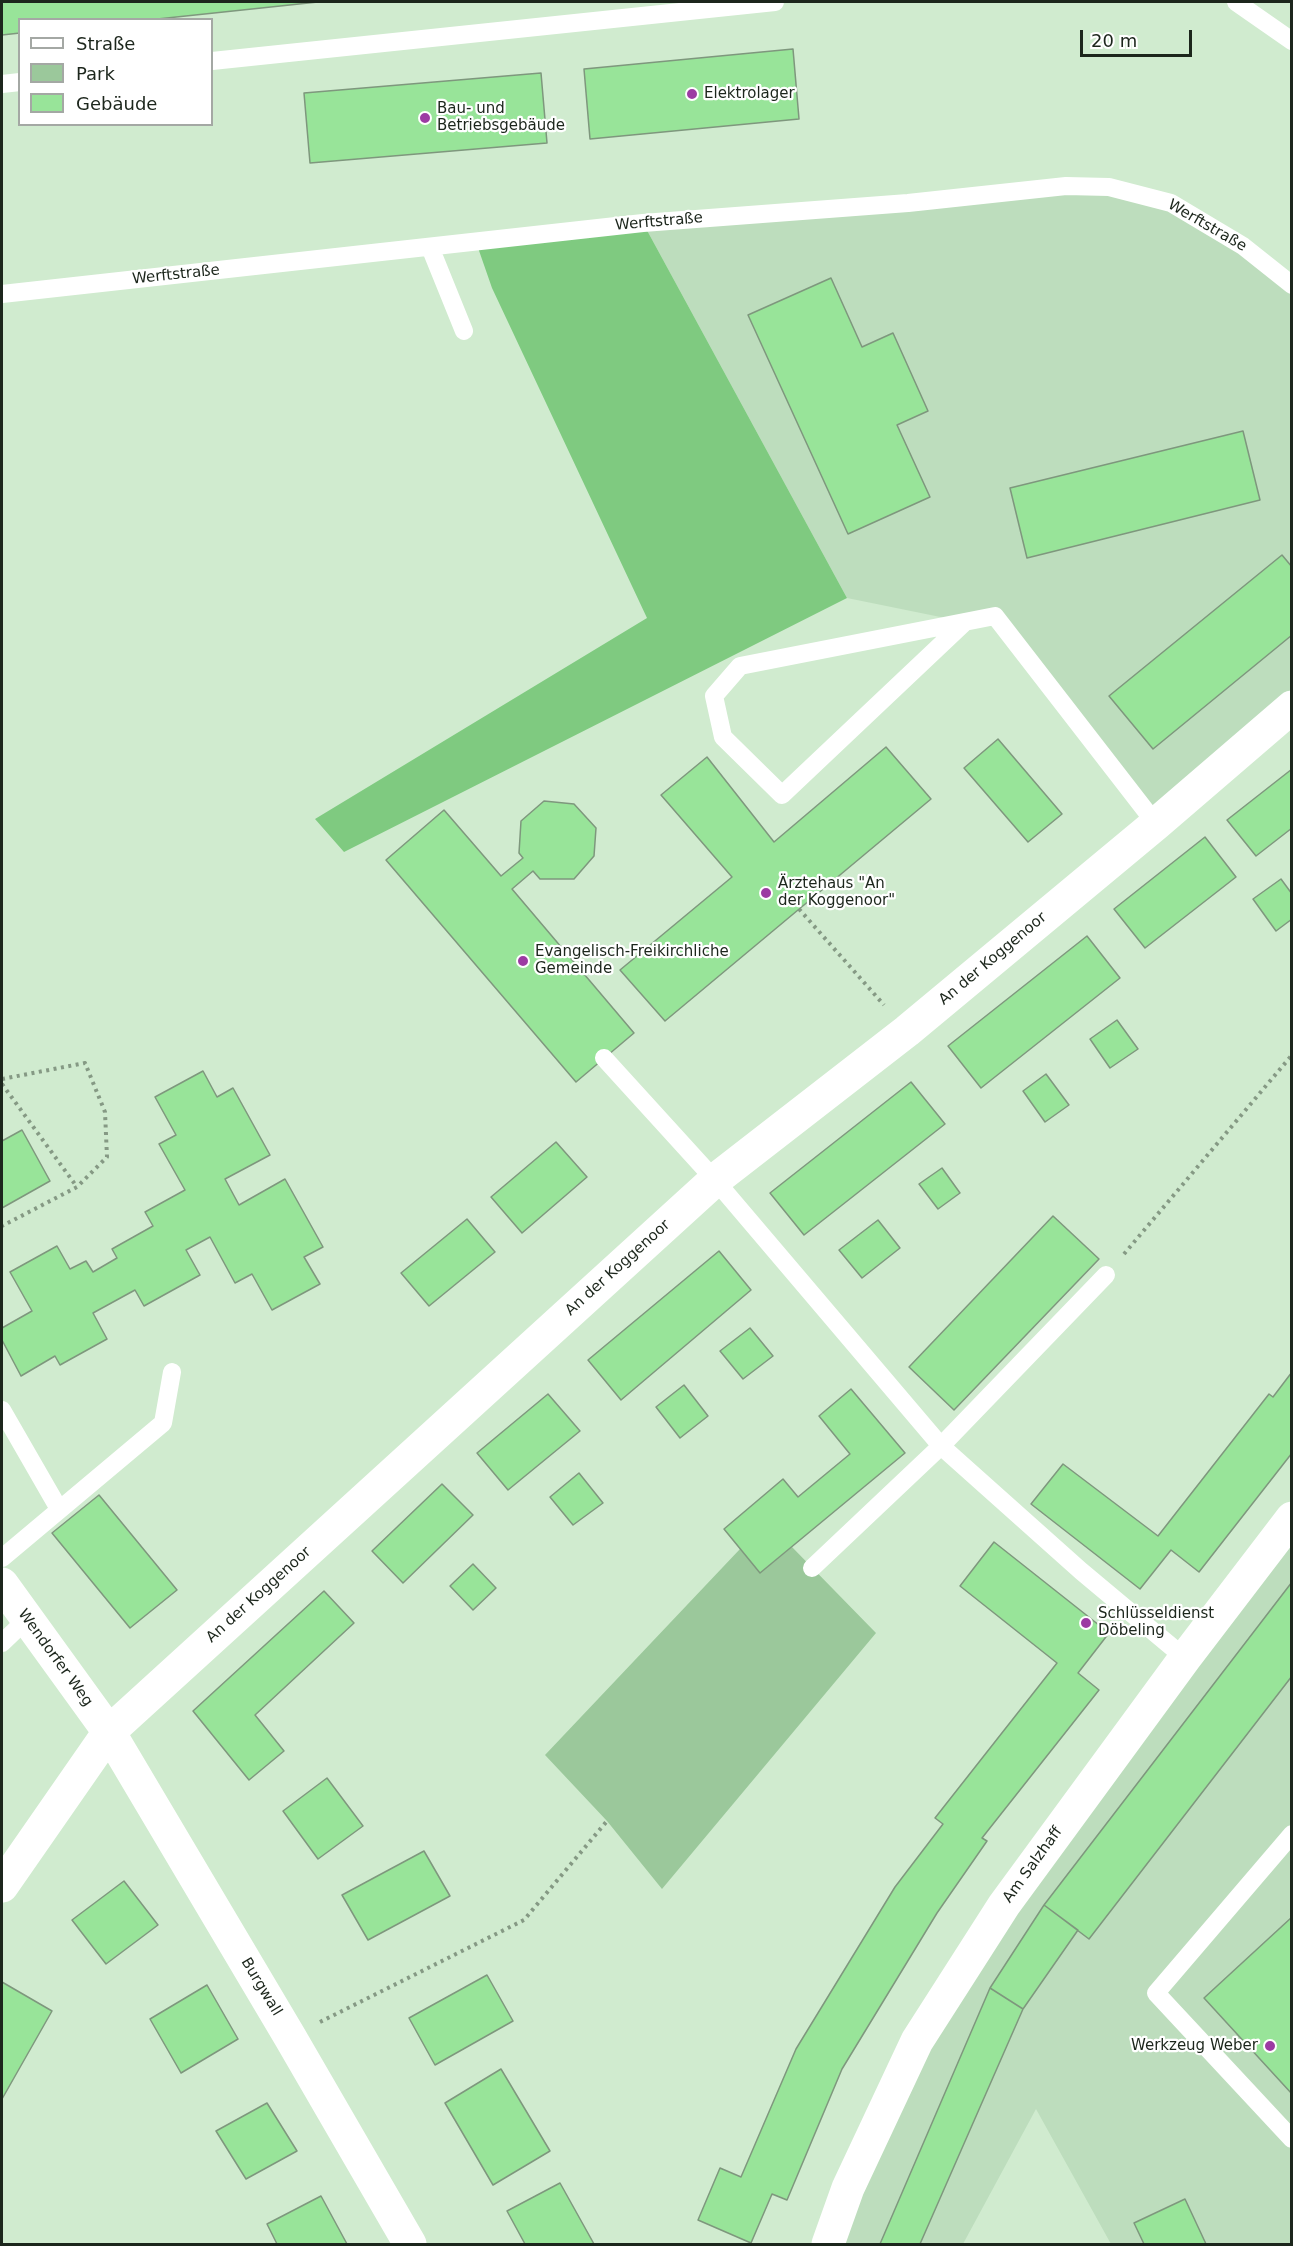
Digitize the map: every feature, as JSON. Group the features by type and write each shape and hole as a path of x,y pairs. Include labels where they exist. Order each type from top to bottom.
{"street":[{"name":"An der Koggenoor","path":"2,1886 109,1732 715,1179 907,1030 1156,824 1292,706"},
{"name":"Am Salzhaff","path":"828,2244 848,2188 917,2041 1004,1905 1185,1658 1292,1518"},
{"name":"Wendorfer Weg","path":"2,1584 109,1732"},
{"name":"Burgwall","path":"109,1732 410,2244"}],"lane":[{"path":"213,62 775,2"},
{"path":"1236,2 1292,41"},
{"path":"2,84 18,82"},
{"name":"Werftstraße","path":"2,294 643,223 908,202 1066,186 1109,187 1171,203 1243,246 1292,285"},
{"path":"430,247 464,331"},
{"path":"965,622 782,795 723,737 714,696 740,666 995,616 1156,824"},
{"path":"604,1058 715,1179 941,1446 1081,1571 1185,1658"},
{"path":"812,1568 941,1446 1106,1275"},
{"path":"2,1557 163,1423 172,1372"},
{"path":"2,1410 59,1509"},
{"path":"2,1643 27,1619"},
{"path":"1292,1834 1156,1993 1292,2139"}],"path":[{"path":"799,909 907,1030"},
{"path":"1106,1275 1292,1055"},
{"path":"2,1079 85,1063 105,1112 107,1157 77,1187 2,1226"},
{"path":"2,1084 77,1187"},
{"path":"290,2037 524,1920 607,1821"}],"shaded area":[{"path":"1066,186 1171,203 1291,285 1291,707 1156,824 995,616 965,622 847,598 643,223"},
{"path":"1291,1518 1291,2244 1111,2244 1036,2109 963,2244 828,2244 917,2041"}],"green space":[{"path":"643,223 847,598 344,852 315,819 647,618 492,288 476,242"},
{"path":"792,1547 876,1633 662,1889 607,1821 545,1755 740,1549 760,1573"}],"building":[{"path":"2,2 318,2 167,18 18,18 18,33 2,35"},
{"name":"Elektrolager","path":"793,49 799,119 590,139 584,69"},
{"name":"Bau- und Betriebsgebäude","path":"541,73 547,143 310,163 304,93"},
{"path":"831,278 862,347 893,333 928,411 897,425 930,497 848,534 748,315"},
{"path":"1243,431 1260,500 1027,558 1010,488"},
{"path":"1282,555 1292,567 1292,635 1153,749 1109,696"},
{"path":"998,739 1062,814 1028,842 964,768"},
{"name":"Ärztehaus \"An der Koggenoor\"","path":"886,747 931,799 665,1021 620,970 732,877 661,795 707,757 774,842"},
{"path":"1292,769 1292,828 1256,856 1227,820"},
{"name":"Evangelisch-Freikirchliche Gemeinde","path":"544,801 574,804 596,828 594,856 574,879 540,879 533,871 512,889 634,1033 576,1082 386,860 444,810 501,876 523,858 519,853 521,821"},
{"path":"1205,837 1236,877 1145,948 1114,909"},
{"path":"1281,879 1292,894 1292,919 1276,931 1253,899"},
{"path":"1087,936 1120,978 981,1088 948,1046"},
{"path":"1117,1020 1138,1049 1110,1068 1090,1039"},
{"path":"203,1071 217,1097 233,1088 270,1155 225,1179 239,1205 285,1179 323,1247 304,1257 320,1284 272,1310 252,1274 235,1283 210,1237 186,1250 200,1275 144,1306 135,1290 93,1313 107,1339 60,1365 55,1356 21,1376 2,1340 2,1328 32,1311 10,1272 57,1246 70,1269 86,1261 93,1272 117,1258 112,1249 153,1226 145,1212 185,1190 159,1144 176,1135 155,1097"},
{"path":"1046,1074 1069,1105 1045,1122 1023,1091"},
{"path":"911,1082 945,1124 804,1235 770,1193"},
{"path":"22,1130 50,1181 2,1208 2,1141"},
{"path":"556,1142 587,1177 522,1233 491,1197"},
{"path":"942,1168 960,1193 938,1209 919,1184"},
{"path":"1053,1216 1099,1259 954,1410 909,1367"},
{"path":"467,1219 495,1252 429,1306 401,1273"},
{"path":"878,1220 900,1248 862,1278 839,1250"},
{"path":"719,1251 751,1290 621,1400 588,1360"},
{"path":"750,1328 773,1356 743,1379 720,1351"},
{"path":"1292,1372 1292,1453 1199,1572 1171,1550 1140,1589 1031,1504 1063,1464 1158,1536 1269,1394 1273,1397"},
{"path":"684,1385 708,1416 680,1438 656,1407"},
{"path":"851,1389 905,1453 760,1573 724,1529 783,1479 798,1497 850,1454 819,1416"},
{"path":"548,1394 580,1431 508,1490 477,1453"},
{"path":"579,1473 603,1503 573,1525 550,1497"},
{"path":"442,1484 473,1515 403,1583 372,1551"},
{"path":"99,1495 177,1590 130,1628 52,1533"},
{"path":"994,1542 1109,1633 1078,1673 1099,1690 982,1838 987,1841 937,1913 842,2069 787,2200 772,2194 751,2243 698,2220 720,2168 741,2177 796,2049 895,1887 943,1824 935,1818 1057,1663 960,1586"},
{"path":"473,1564 496,1588 473,1610 450,1586"},
{"path":"1292,1582 1292,1676 1089,1939 1044,1905"},
{"path":"324,1591 354,1623 255,1715 284,1751 249,1780 193,1711"},
{"path":"327,1778 363,1826 318,1859 283,1811"},
{"path":"424,1851 450,1896 368,1940 342,1895"},
{"path":"124,1881 158,1925 106,1964 72,1920"},
{"path":"1044,1905 1078,1930 1023,2009 990,1988"},
{"name":"Werkzeug Weber","path":"1292,1917 1292,2094 1204,1998"},
{"path":"487,1975 513,2021 435,2065 409,2018"},
{"path":"2,1982 52,2011 2,2099"},
{"path":"207,1985 238,2039 181,2073 150,2019"},
{"path":"990,1988 1023,2009 920,2244 880,2244"},
{"path":"501,2069 550,2151 493,2185 445,2103"},
{"path":"267,2103 297,2151 246,2179 216,2131"},
{"path":"560,2183 594,2244 525,2244 507,2211"},
{"path":"321,2196 347,2244 277,2244 267,2224"},
{"path":"1185,2199 1206,2244 1144,2244 1134,2223"}],"place":[{"name":"Elektrolager","path":"692,94"},
{"name":"Bau- und Betriebsgebäude","path":"425,118"},
{"name":"Ärztehaus \"An der Koggenoor\"","path":"766,893"},
{"name":"Evangelisch-Freikirchliche Gemeinde","path":"523,961"},
{"name":"Schlüsseldienst Döbeling","path":"1086,1623"},
{"name":"Werkzeug Weber","path":"1270,2046"}]}
